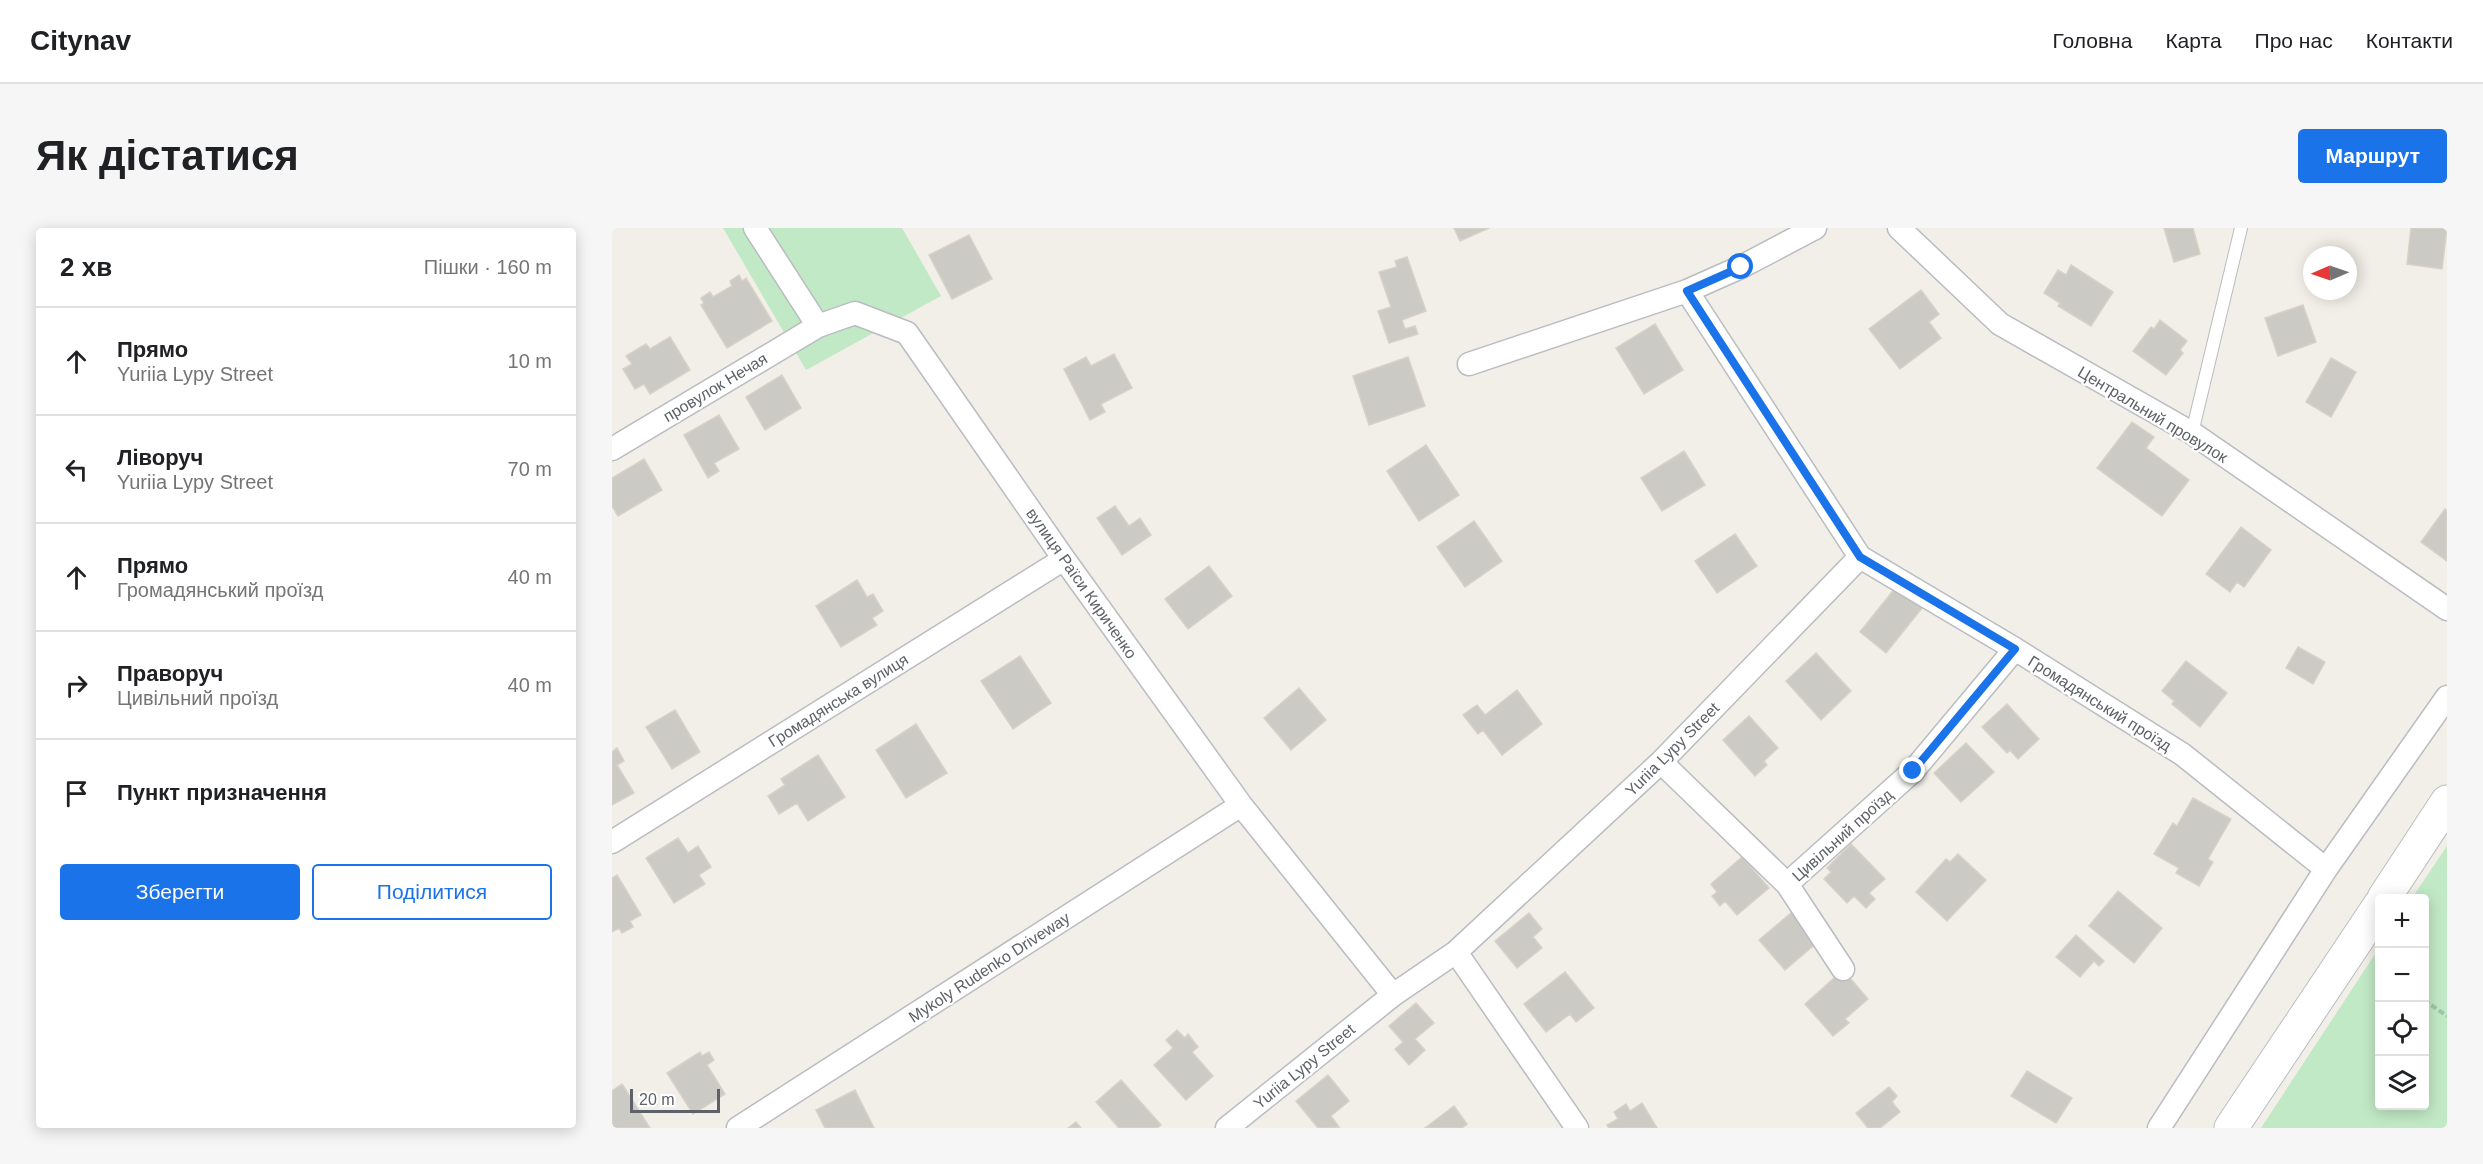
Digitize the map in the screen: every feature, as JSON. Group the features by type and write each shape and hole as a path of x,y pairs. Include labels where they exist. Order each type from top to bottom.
{"main road":[{"path":"2387,894 2447,802"},
{"path":"2230,1128 2375,911"}],"street":[{"path":"755,228 818,326"},
{"path":"1469,364 1687,291 1741,267 1815,228"},
{"name":"Центральний провулок","path":"1899,228 2000,324 2192,433 2447,609"},
{"path":"1687,291 1860,557"},
{"name":"вулиця Раїси Кириченко","path":"818,326 855,313 907,333 1064,559 1241,805 1393,995"},
{"name":"провулок Нечая","path":"612,449 818,326"},
{"name":"Громадянський проїзд","path":"1860,557 2015,649 2182,754 2326,869"},
{"name":"Yuriia Lypy Street","path":"1227,1128 1393,995 1456,952 1661,762 1860,557"},
{"name":"Громадянська вулиця","path":"612,842 1064,559"},
{"name":"Цивільний проїзд","path":"1787,884 1913,771 2015,649"},
{"path":"2159,1128 2326,869 2447,697"},
{"name":"Цивільний проїзд","path":"1661,762 1787,884 1843,969"},
{"name":"Mykoly Rudenko Driveway","path":"738,1128 1241,805"},
{"path":"1456,952 1577,1128"}],"lane":[{"path":"2192,433 2241,228"}],"path":[{"path":"2427,1002 2447,1016"}],"green space":[{"path":"723,228 902,228 941,296 806,370"},
{"path":"2447,846 2447,1128 2261,1128 2375,954 2375,1110 2429,1110 2429,894 2415,894"}],"building":[{"path":"1454,228 1489,228 1460,241"},
{"path":"2164,228 2193,228 2200,254 2174,262"},
{"path":"2411,228 2447,228 2442,269 2407,264"},
{"path":"969,235 992,279 952,299 929,255"},
{"path":"1407,257 1426,311 1402,320 1405,329 1415,326 1418,334 1389,343 1378,311 1391,307 1379,272 1397,267 1395,261"},
{"path":"2071,265 2113,292 2091,326 2058,306 2060,303 2044,293 2058,270 2066,275"},
{"path":"739,275 742,281 746,278 772,321 727,348 701,305 704,303 701,298 710,292 713,297 732,286 730,281"},
{"path":"1921,290 1939,314 1929,322 1941,338 1900,369 1869,329"},
{"path":"2303,305 2316,342 2278,356 2265,318"},
{"path":"2160,320 2187,341 2180,350 2183,353 2166,375 2133,351 2151,327 2154,329"},
{"path":"1655,324 1683,370 1644,394 1616,348"},
{"path":"670,337 690,370 650,394 644,384 635,389 623,369 632,364 626,356 646,344 650,349"},
{"path":"1114,354 1132,388 1101,404 1105,412 1090,420 1064,369 1086,357 1091,366"},
{"path":"1408,357 1425,406 1369,425 1353,376"},
{"path":"2331,358 2356,372 2331,417 2306,402"},
{"path":"782,375 801,408 765,430 746,397"},
{"path":"719,415 739,449 714,463 719,471 708,478 684,435"},
{"path":"2132,422 2154,437 2146,448 2189,480 2162,516 2097,468"},
{"path":"1426,445 1459,495 1419,521 1387,471"},
{"path":"1684,451 1705,485 1662,511 1641,478"},
{"path":"644,459 662,490 618,516 612,506 612,478"},
{"path":"1115,506 1129,526 1140,518 1151,535 1122,555 1097,518"},
{"path":"2445,509 2447,511 2447,561 2421,542"},
{"path":"1474,521 1502,561 1465,587 1437,547"},
{"path":"2241,527 2271,550 2244,587 2237,582 2230,592 2206,574"},
{"path":"1735,534 1757,566 1717,593 1695,561"},
{"path":"1209,566 1232,596 1188,629 1165,599"},
{"path":"857,580 867,597 873,594 883,611 872,618 877,625 841,647 816,606"},
{"path":"1896,587 1922,608 1886,653 1860,632"},
{"path":"2298,647 2325,662 2313,684 2286,668"},
{"path":"1816,653 1851,691 1821,720 1786,681"},
{"path":"1020,656 1051,703 1013,729 981,681"},
{"path":"2186,661 2227,693 2200,727 2172,704 2174,701 2162,691"},
{"path":"1299,688 1326,720 1291,750 1264,718"},
{"path":"1517,690 1542,724 1502,755 1483,730 1478,734 1463,715 1477,705 1485,715"},
{"path":"2007,704 2039,739 2018,759 2010,750 2007,753 1982,727"},
{"path":"675,710 700,752 672,769 646,727"},
{"path":"1749,716 1778,748 1764,761 1767,765 1755,776 1723,740"},
{"path":"916,724 947,773 906,798 876,750"},
{"path":"1966,743 1994,772 1961,802 1934,773"},
{"path":"617,748 624,761 617,765 634,793 612,805 612,752"},
{"path":"818,755 845,797 808,821 797,803 779,814 768,796 785,785 781,779"},
{"path":"2193,798 2231,819 2208,859 2213,862 2199,886 2176,873 2179,868 2154,854 2173,823 2177,826"},
{"path":"678,838 688,853 698,846 711,867 699,875 705,884 674,903 646,858"},
{"path":"1851,844 1885,879 1869,893 1875,899 1866,908 1854,896 1847,903 1824,879 1831,872 1827,868"},
{"path":"1958,854 1986,880 1947,921 1916,892 1946,859 1950,862"},
{"path":"1742,857 1769,888 1737,915 1725,901 1720,906 1712,896 1717,892 1711,884"},
{"path":"617,875 641,915 630,921 633,927 622,933 619,928 612,932 612,878"},
{"path":"2118,891 2162,928 2134,963 2089,926"},
{"path":"1792,912 1819,941 1785,970 1759,940"},
{"path":"1529,913 1542,929 1533,937 1542,948 1517,968 1495,941"},
{"path":"2076,935 2104,961 2099,966 2094,961 2080,977 2056,957"},
{"path":"1843,970 1868,999 1845,1019 1849,1023 1833,1036 1805,1004"},
{"path":"1565,972 1594,1008 1576,1022 1570,1014 1546,1032 1524,1004"},
{"path":"1416,1003 1434,1023 1415,1039 1425,1050 1409,1065 1395,1049 1403,1042 1389,1026"},
{"path":"1177,1030 1185,1038 1188,1034 1198,1047 1192,1052 1213,1076 1186,1100 1154,1065 1173,1048 1166,1040"},
{"path":"700,1052 702,1056 709,1052 714,1060 707,1065 725,1094 693,1114 667,1073"},
{"path":"2027,1071 2072,1098 2056,1123 2011,1096"},
{"path":"1328,1075 1349,1101 1331,1116 1339,1127 1318,1128 1296,1101"},
{"path":"1121,1080 1161,1125 1157,1128 1119,1128 1096,1102"},
{"path":"622,1084 650,1128 612,1128 612,1091"},
{"path":"1889,1087 1897,1096 1892,1102 1900,1112 1880,1128 1868,1128 1856,1113"},
{"path":"855,1090 874,1128 825,1128 816,1110"},
{"path":"1642,1103 1657,1128 1609,1128 1607,1125 1618,1119 1614,1112 1626,1104 1630,1111"},
{"path":"1454,1106 1467,1124 1462,1128 1425,1128"},
{"path":"1076,1122 1081,1128 1068,1128"}],"route":[{"path":"1741,267 1687,291 1860,557 2015,649 1913,771"}]}
